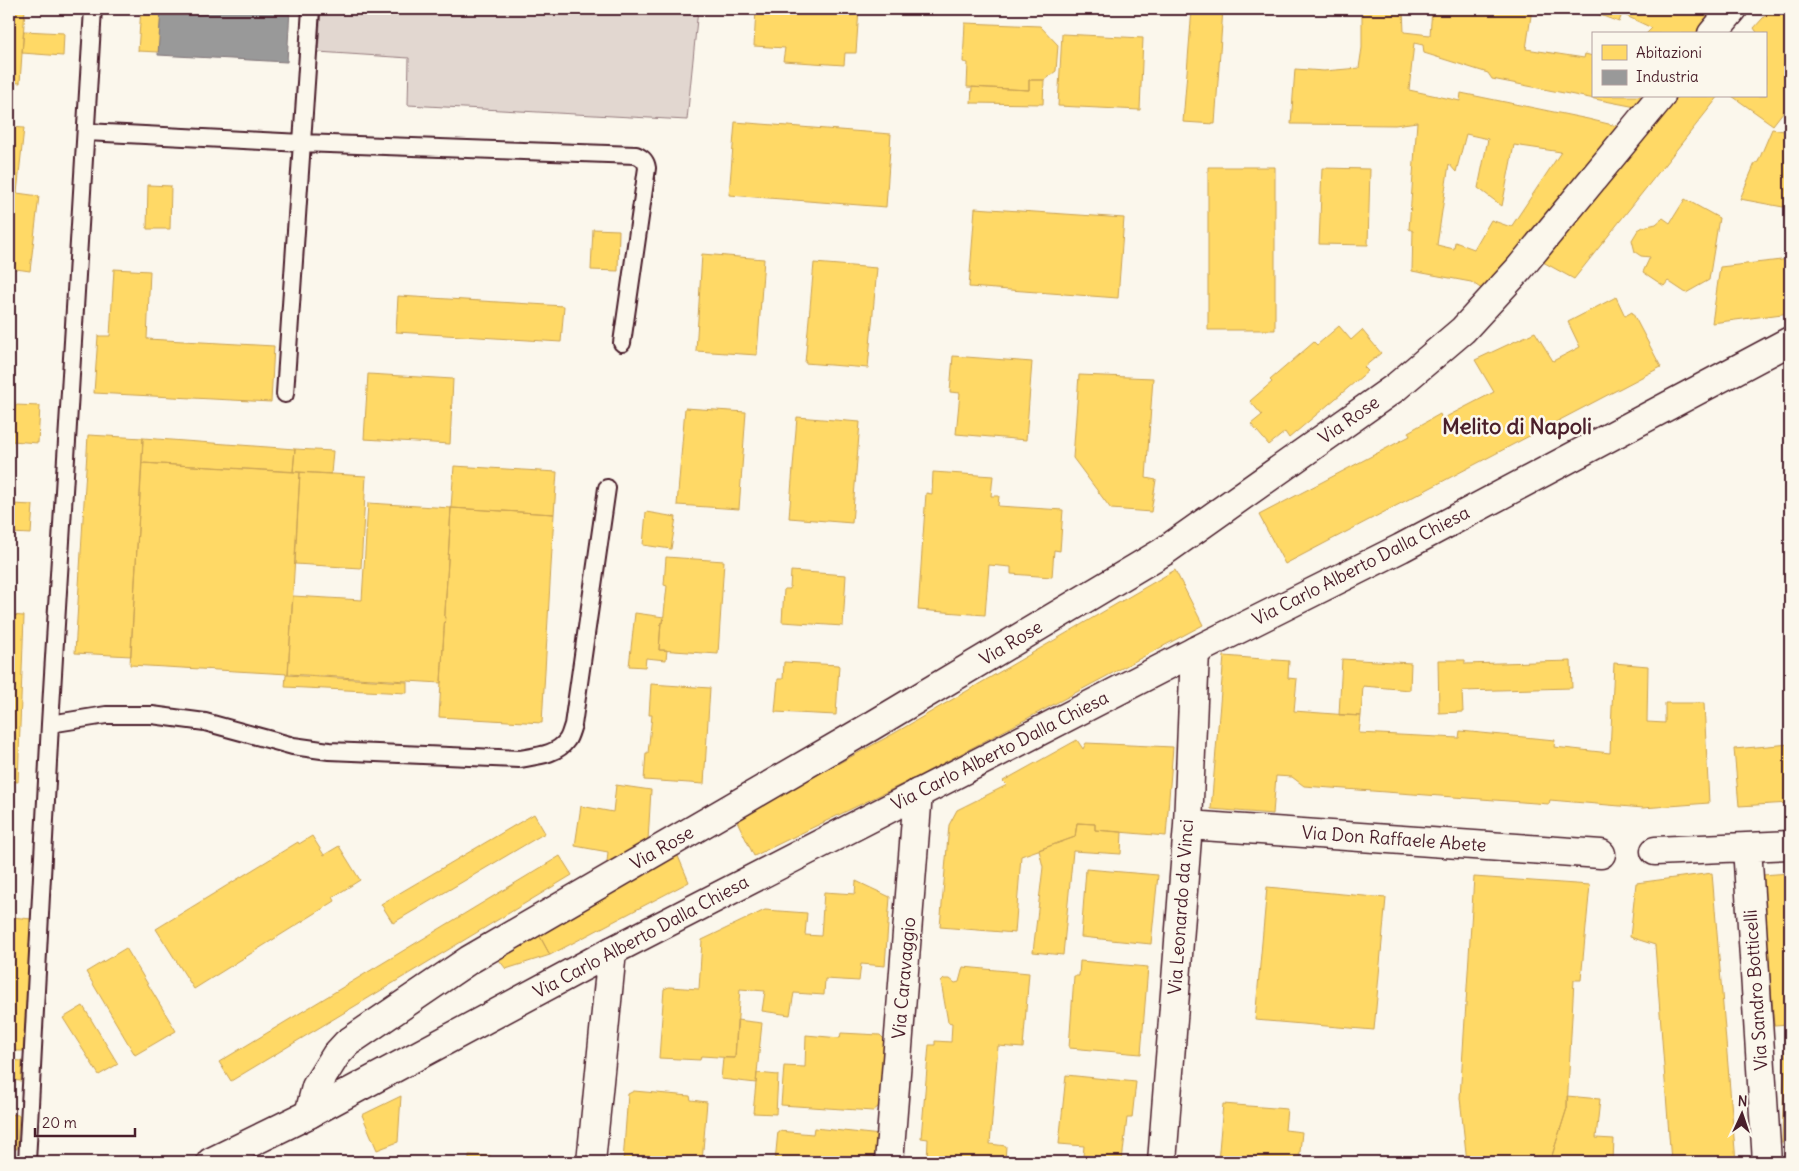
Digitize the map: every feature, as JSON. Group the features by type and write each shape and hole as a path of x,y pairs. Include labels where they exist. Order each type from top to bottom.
{"street":[{"path":"1714,32 1733,9"},
{"name":"Via Rose","path":"310,1114 316,1087 336,1055 347,1044 469,960 870,727 1163,552 1396,386 1463,330 1519,269 1659,98"},
{"name":"Via Carlo Alberto Dalla Chiesa","path":"211,1162 310,1114 612,951 1194,651 1400,548 1790,340"},
{"name":"Via Leonardo da Vinci","path":"1162,1162 1188,825 1194,651"},
{"name":"Via Caravaggio","path":"889,1162 918,793"},
{"name":"Via Don Raffaele Abete","path":"1188,825 1601,854"},
{"path":"1656,851 1790,845"},
{"name":"Via Sandro Botticelli","path":"1747,847 1768,1162"},
{"path":"592,1162 612,951"}],"lane":[{"path":"27,1162 50,724 93,9"},
{"path":"285,394 311,9"},
{"path":"86,132 302,143 636,156 642,158 648,168 622,343"},
{"path":"50,724 106,715 152,715 205,722 285,744 329,752 519,759 546,754 559,748 568,740 573,725 607,488"}],"shaded area":[{"path":"321,9 698,9 687,120 408,105 409,58 318,52"}],"building: Abitazioni":[{"path":"9,9 25,9 20,83 9,82"},
{"path":"141,9 161,9 159,52 138,51"},
{"path":"756,9 859,9 856,53 845,53 844,65 783,61 785,48 754,46"},
{"path":"1192,9 1223,9 1215,124 1183,122"},
{"path":"1362,9 1403,9 1404,32 1430,35 1432,9 1496,11 1496,9 1532,9 1526,49 1584,58 1585,54 1592,56 1592,98 1649,98 1641,108 1492,79 1488,73 1424,53 1423,45 1414,43 1409,90 1460,101 1461,93 1621,127 1482,289 1471,282 1412,271 1413,231 1409,229 1417,122 1395,125 1291,124 1295,69 1324,71 1359,68 1362,48","holes":["1466,134 1488,139 1478,188 1502,206 1514,145 1561,152 1511,227 1491,220 1474,249 1455,242 1454,249 1437,245 1449,164 1456,172"]},
{"path":"1593,9 1724,9 1705,32 1648,32 1652,28 1622,14 1619,22 1592,12"},
{"path":"1771,9 1790,9 1790,103 1773,125 1735,98 1766,98 1766,32 1757,32 1754,28"},
{"path":"965,23 1040,26 1058,45 1056,71 1044,80 1029,80 1029,90 967,87 968,63 963,62"},
{"path":"24,31 64,33 63,56 22,53"},
{"path":"1062,34 1143,38 1140,110 1058,106"},
{"path":"1029,80 1044,80 1043,104 971,103 972,87 1029,90"},
{"path":"1672,98 1717,98 1574,279 1543,262"},
{"path":"735,122 891,134 886,207 729,195"},
{"path":"9,127 24,128 17,193 39,196 30,271 9,268"},
{"path":"1772,129 1790,132 1790,205 1783,207 1740,199"},
{"path":"1208,167 1275,167 1275,330 1208,330"},
{"path":"1322,168 1370,169 1368,245 1319,244"},
{"path":"148,185 171,186 170,229 147,229"},
{"path":"1685,199 1719,218 1709,280 1686,293 1668,281 1664,286 1643,272 1650,257 1641,256 1635,252 1632,240 1638,230 1656,224 1663,218 1670,223"},
{"path":"975,208 1124,218 1118,298 969,287"},
{"path":"593,229 619,230 618,271 591,270"},
{"path":"702,254 764,259 757,355 696,351"},
{"path":"1790,259 1790,313 1712,323 1720,267"},
{"path":"814,263 877,268 868,368 805,363"},
{"path":"114,269 150,271 147,339 274,346 271,402 94,393 98,336 110,336"},
{"path":"398,296 564,306 561,342 396,332"},
{"path":"1616,297 1625,316 1632,312 1661,367 1285,564 1259,515 1410,436 1408,432 1440,414 1442,419 1494,392 1475,360 1535,332 1553,361 1580,347 1568,322"},
{"path":"1339,326 1351,340 1362,330 1381,353 1364,367 1368,371 1289,438 1285,432 1269,445 1251,424 1262,415 1250,401 1272,382 1270,380 1314,342 1317,345"},
{"path":"953,356 1032,362 1026,440 956,434 960,393 950,392"},
{"path":"368,374 453,379 450,444 364,439"},
{"path":"1079,375 1153,378 1146,478 1156,480 1151,512 1111,509 1073,458"},
{"path":"9,402 15,402 10,469 9,469"},
{"path":"15,405 40,406 38,443 12,441"},
{"path":"685,408 746,412 739,509 677,505"},
{"path":"797,417 860,422 852,523 789,518"},
{"path":"88,435 143,438 131,656 75,653"},
{"path":"143,438 295,449 293,472 142,463"},
{"path":"295,449 333,451 331,474 293,472"},
{"path":"142,463 300,472 288,674 130,665"},
{"path":"454,466 557,472 554,514 451,508"},
{"path":"300,472 366,476 361,568 295,564"},
{"path":"933,472 993,476 991,496 999,496 998,506 1063,510 1060,551 1054,550 1052,577 1011,574 1011,567 989,565 985,615 918,610 926,493 932,494"},
{"path":"368,503 451,508 441,683 288,674 293,596 362,600"},
{"path":"13,504 33,505 31,534 11,533"},
{"path":"451,508 554,514 542,723 439,717"},
{"path":"646,512 676,517 671,549 643,545"},
{"path":"666,557 724,561 718,654 659,650 667,586 664,585"},
{"path":"1175,570 1203,625 917,777 754,856 736,819 893,734"},
{"path":"791,571 846,575 843,626 782,622 784,589 790,589"},
{"path":"635,613 664,617 663,623 661,622 659,650 667,650 666,660 646,658 645,667 629,666"},
{"path":"9,615 24,616 18,782 9,781"},
{"path":"1224,656 1289,661 1288,678 1297,679 1294,711 1361,716 1359,733 1459,738 1460,731 1555,740 1554,747 1610,753 1614,663 1648,666 1647,722 1665,723 1665,703 1704,703 1709,803 1643,808 1550,800 1549,804 1304,786 1292,777 1276,776 1273,814 1211,809"},
{"path":"1342,659 1411,663 1410,690 1363,686 1361,716 1339,715"},
{"path":"1438,660 1465,660 1465,664 1571,661 1572,688 1462,691 1463,712 1439,713"},
{"path":"784,662 839,665 836,715 775,712 778,679 783,679"},
{"path":"286,675 407,682 407,693 285,687"},
{"path":"651,684 710,688 704,784 644,780 652,715 649,715"},
{"path":"1077,740 1083,749 1086,743 1173,747 1166,836 1095,830 1095,824 1077,823 1075,837 1021,856 1015,933 940,927 949,825 957,810 1007,785 1003,781"},
{"path":"1790,744 1790,803 1739,806 1734,749"},
{"path":"616,785 651,790 648,841 607,862 608,852 575,846 581,806 613,812"},
{"path":"534,814 545,833 393,923 381,904"},
{"path":"1077,823 1095,824 1095,830 1122,832 1121,854 1073,851 1063,955 1033,952 1043,867 1039,850 1075,837"},
{"path":"312,836 324,855 339,846 360,880 333,897 335,901 194,989 156,929 298,842 299,844"},
{"path":"675,849 689,882 550,955 537,931"},
{"path":"560,856 572,875 231,1081 219,1062"},
{"path":"1086,869 1158,875 1151,944 1081,937"},
{"path":"1712,873 1736,1162 1671,1162 1655,945 1630,937 1636,883"},
{"path":"1790,873 1790,1024 1774,1025 1762,875"},
{"path":"1474,877 1590,885 1581,980 1574,980 1567,1108 1550,1162 1467,1162 1460,1098"},
{"path":"856,881 890,897 885,966 861,964 859,981 825,979 824,995 794,993 790,1015 762,1011 765,991 740,989 735,1058 701,1056 700,1060 659,1058 664,989 669,987 699,989 702,940 765,910 807,913 805,935 821,936 824,892 855,894"},
{"path":"1267,887 1386,898 1374,1030 1255,1020"},
{"path":"11,917 32,919 23,1051 9,1051 9,942"},
{"path":"537,931 550,955 506,969 496,956"},
{"path":"126,948 176,1031 135,1055 86,972"},
{"path":"1080,961 1148,967 1141,1054 1069,1048 1074,976 1079,976"},
{"path":"963,967 1029,973 1023,1048 998,1046 990,1144 1006,1146 1005,1162 927,1162 928,1139 921,1138 929,1045 935,1045 935,1041 951,1042 952,1023 948,1022 941,982 944,979 950,979 955,983 959,982"},
{"path":"83,1006 118,1064 99,1075 63,1018"},
{"path":"737,1020 762,1023 756,1083 721,1079 723,1058 735,1058"},
{"path":"841,1033 880,1035 887,1042 884,1102 873,1111 781,1105 784,1066 805,1067 806,1035 840,1038"},
{"path":"1790,1045 1790,1142 1782,1143 1785,1046"},
{"path":"9,1060 22,1061 21,1081 9,1080"},
{"path":"757,1073 778,1075 776,1114 753,1113"},
{"path":"1066,1075 1136,1082 1132,1118 1127,1118 1122,1161 1083,1156 1084,1146 1059,1144"},
{"path":"634,1091 690,1096 691,1100 707,1102 702,1162 623,1162 628,1094"},
{"path":"401,1096 398,1142 377,1150 362,1115"},
{"path":"1567,1096 1600,1099 1596,1138 1614,1139 1613,1162 1550,1162 1567,1108"},
{"path":"1223,1104 1287,1109 1285,1130 1302,1132 1299,1162 1218,1162"},
{"path":"9,1114 19,1115 17,1149 9,1148"},
{"path":"814,1128 881,1135 878,1162 775,1162 778,1131 813,1134"},
{"path":"469,1155 491,1156 491,1162 469,1162"}],"building: Industria":[{"path":"161,9 290,9 287,62 158,55"}],"district":[{"name":"Melito di Napoli","path":"1517,426"}]}
